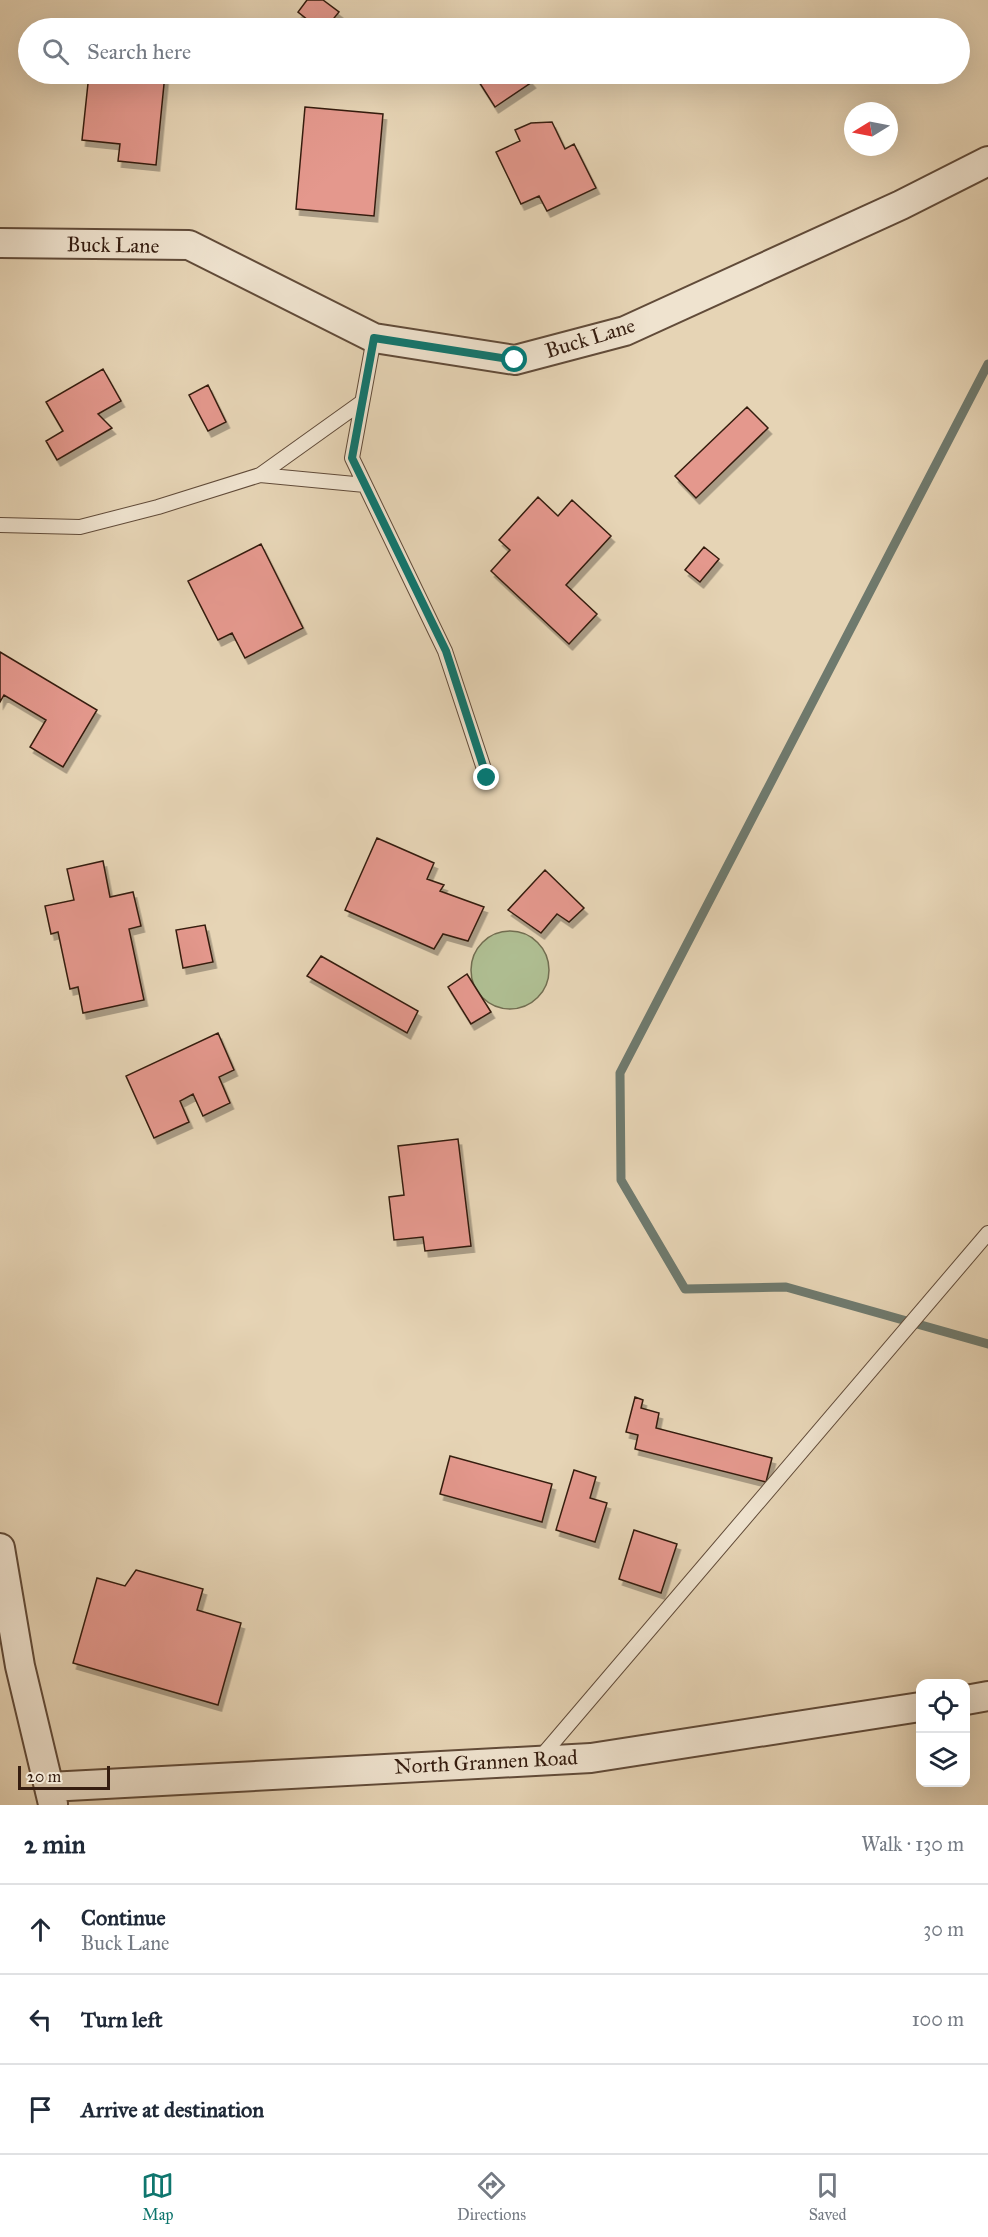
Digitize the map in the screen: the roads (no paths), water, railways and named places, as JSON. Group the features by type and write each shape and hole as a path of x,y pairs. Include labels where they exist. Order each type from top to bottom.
{"street":[{"name":"Buck Lane","path":"0,243 189,245 374,338 515,360 625,331 900,205 988,161"},
{"path":"0,1548 20,1666 51,1796"},
{"path":"970,1699 988,1696"},
{"name":"North Grannen Road","path":"51,1796 591,1758 916,1708"}],"lane":[{"path":"374,338 352,458 446,651 487,778"},
{"path":"0,525 80,526 158,507 260,475 362,402"},
{"path":"260,475 365,484"},
{"path":"539,1760 988,1233"}],"waterway":[{"path":"988,364 620,1073 621,1180 685,1289 786,1287 988,1344"}]}
